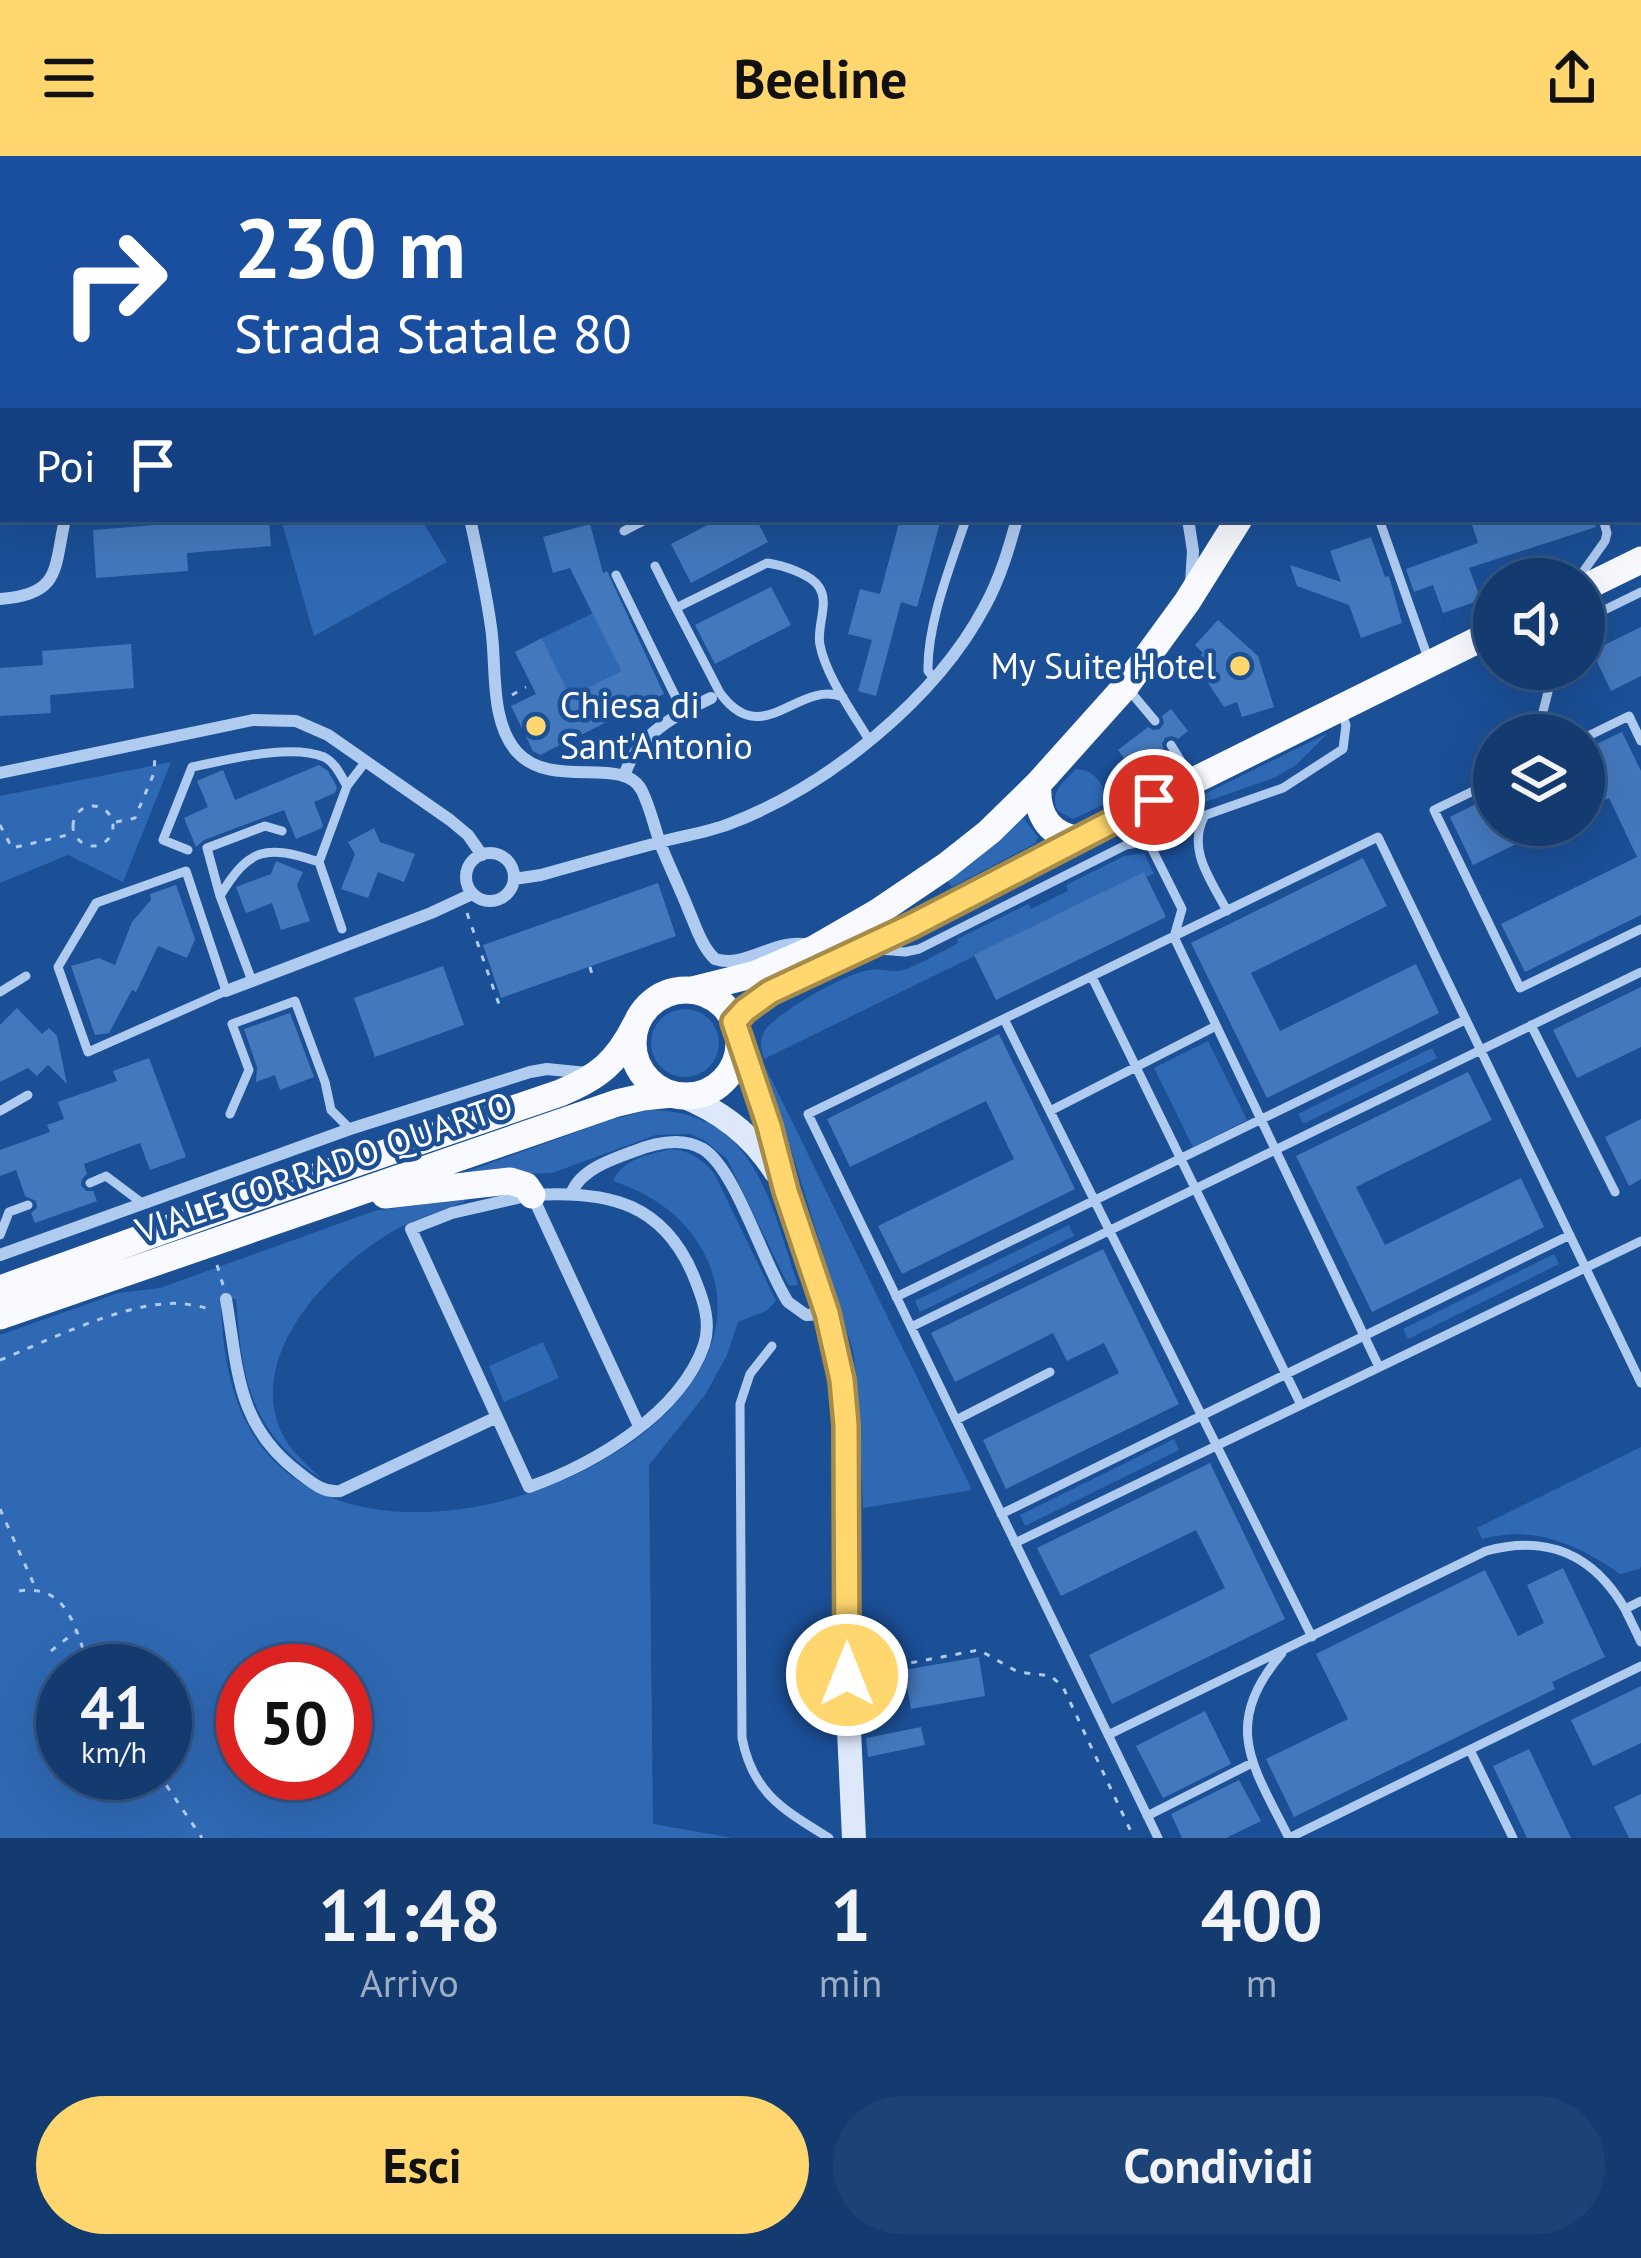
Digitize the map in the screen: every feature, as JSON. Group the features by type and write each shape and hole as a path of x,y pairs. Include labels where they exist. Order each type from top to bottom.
{"main road":[{"path":"786,1191 748,1136 715,1112 654,1085 640,1070 632,1044 642,1012 673,991 756,974 814,949 971,848 1038,784 1125,687 1237,522"},
{"path":"1605,578 1641,560"},
{"path":"676,1095 708,1090 726,1077 736,1058 736,1025 745,1010 770,992 1473,642"},
{"path":"1038,784 1038,803 1046,822 1060,835 1076,838"},
{"path":"692,990 718,1000 736,1025 827,1313 842,1380 854,1838"},
{"name":"VIALE CORRADO QUARTO","path":"0,1289 536,1103 591,1080 614,1058 636,1024"},
{"name":"VIALE CORRADO QUARTO","path":"0,1316 617,1103 676,1095"},
{"path":"321,1203 510,1181 523,1184 532,1195"}],"street":[{"path":"0,599 27,596 46,584 57,562 64,522"},
{"path":"471,522 492,632 498,702 511,744 521,757 549,770 625,774 634,779 711,956 727,962 792,943 814,949"},
{"path":"514,879 717,829 814,779 869,740 902,712 964,641 987,603 1016,522"},
{"path":"1187,602 1193,562 1188,522"},
{"path":"625,774 639,746 683,712 711,698"},
{"path":"0,773 253,720 287,719 316,729 366,761 450,820 482,855"},
{"path":"226,991 467,897 494,901 508,893 514,879 505,858 490,854 475,859 466,872 467,897"},
{"name":"VIALE CORRADO QUARTO","path":"0,1255 350,1129 537,1070 592,1072 614,1058"},
{"path":"572,1192 585,1175 639,1149 662,1142 696,1145 726,1174 788,1302 806,1315 827,1313"},
{"path":"572,1192 626,1204 658,1223 682,1251 704,1304 707,1332 698,1359 675,1394 640,1426 589,1461 529,1486 411,1229 470,1208 572,1192"},
{"path":"532,1195 640,1426"},
{"path":"227,1305 232,1355 257,1426 280,1457 327,1491 340,1491 497,1417"}],"lane":[{"path":"624,531 641,522"},
{"path":"934,678 928,671 929,652 965,522"},
{"path":"1380,522 1430,664"},
{"path":"1593,558 1605,541 1604,522"},
{"path":"676,608 765,564 776,564 814,582 823,596 821,650 869,740"},
{"path":"655,566 720,693 742,713 768,716 822,694 844,697"},
{"path":"616,575 683,712"},
{"path":"1605,610 1641,592"},
{"path":"1125,687 1155,721"},
{"path":"862,950 919,949 1126,845 1148,841 1183,823 1283,788 1343,749 1346,724 1340,708"},
{"path":"1605,728 1629,716 1641,741"},
{"path":"1171,745 1193,781"},
{"path":"188,850 163,839 192,766 273,752 320,756 329,760 347,786"},
{"path":"342,929 319,862 347,786 366,761"},
{"path":"1473,791 1434,810 1520,988 1641,929"},
{"path":"1204,817 1196,842 1227,911"},
{"path":"252,981 207,848 265,826 282,831"},
{"path":"1158,1838 808,1114 1378,837 1641,1383"},
{"path":"1148,841 1182,909 1174,937 1379,1367"},
{"path":"220,896 238,865 268,851 290,852 319,862"},
{"path":"186,871 226,991 88,1052 58,967 96,903 186,871"},
{"path":"911,1327 1641,972"},
{"path":"0,992 26,976"},
{"path":"1092,976 1301,1405"},
{"path":"230,1114 249,1070 232,1024 295,1000 331,1110 350,1129"},
{"path":"1004,1019 1312,1637"},
{"path":"896,1297 1466,1019"},
{"path":"1531,1025 1615,1192"},
{"path":"1050,1111 1216,1026"},
{"path":"0,1111 28,1095"},
{"path":"90,1183 106,1176 142,1203"},
{"path":"0,1235 10,1212 28,1205"},
{"path":"1001,1514 1570,1235"},
{"path":"1015,1543 1641,1241"},
{"path":"772,1346 750,1374 740,1404 742,1738 750,1769 763,1790 829,1838"},
{"path":"956,1420 1050,1372"},
{"path":"1108,1736 1486,1551 1524,1544 1567,1552 1602,1577 1641,1642"},
{"path":"1625,1609 1641,1601"},
{"path":"1286,1649 1265,1675 1251,1704 1247,1740 1252,1763 1289,1838 1641,1666"},
{"path":"1470,1750 1513,1838"},
{"path":"1147,1816 1252,1763"}],"path":[{"path":"113,822 135,818 154,773 152,741"},
{"path":"90,806 104,809 113,822 109,840 97,846 83,844 74,833 74,819 90,806"},
{"path":"0,825 13,848 74,833"},
{"path":"467,897 501,1010"},
{"path":"590,967 593,978"},
{"path":"0,1360 147,1306 227,1305 217,1264"},
{"path":"0,1509 36,1589"},
{"path":"19,1591 36,1589 59,1601 81,1644"},
{"path":"60,1644 76,1631"},
{"path":"847,1675 980,1650 1018,1672 1056,1679 1134,1838"},
{"path":"176,1800 202,1838"}],"shaded area":[{"path":"282,522 423,522 447,562 314,636"},
{"path":"593,613 621,671 570,696 542,638"},
{"path":"1328,733 1296,765 1276,777 1191,807 1151,828 1150,821"},
{"path":"171,762 123,882 68,855 0,883 0,796"},
{"path":"1076,769 1098,780 1105,804 1073,819 1058,811 1055,799"},
{"path":"1023,818 1038,837 1036,843 952,887 947,880"},
{"path":"1144,853 1154,874 1147,877 1144,873 764,1059 761,1039 771,1024 830,985 860,972 907,969 1028,904 1031,909 1068,891 1066,885 1124,856"},
{"path":"685,1009 709,1019 719,1043 709,1067 685,1077 661,1067 651,1043 661,1019"},
{"path":"1208,1041 1247,1120 1193,1147 1154,1068"},
{"path":"1432,1048 1437,1058 1303,1124 1298,1114"},
{"path":"766,1068 972,1490 863,1508 853,1351"},
{"path":"650,1110 686,1114 714,1126 736,1144 767,1194 798,1285 786,1281 727,1159 690,1134 656,1135 552,1173 454,1176"},
{"path":"671,1149 690,1154 714,1173 776,1301 766,1311 738,1322 705,1395 649,1465 653,1824 733,1838 0,1838 0,1335 118,1293 160,1288 374,1211 464,1199 395,1230 344,1267 299,1318 283,1347 274,1378 274,1409 289,1445 323,1480 279,1443 265,1423 247,1379 236,1299 221,1299 230,1376 242,1413 261,1446 318,1492 391,1511 473,1507 555,1484 628,1445 684,1394 714,1334 711,1269 695,1238 660,1204 613,1181 630,1162"},
{"path":"1069,1225 1074,1236 920,1312 915,1301"},
{"path":"1554,1254 1559,1264 1408,1339 1403,1329"},
{"path":"543,1342 559,1378 504,1402 489,1366"},
{"path":"1174,1439 1179,1450 1025,1526 1020,1515"},
{"path":"1641,1447 1639,1569 1620,1574 1571,1546 1538,1536 1482,1539 1477,1528"}],"building":[{"path":"269,522 271,546 187,553 188,571 96,578 93,530"},
{"path":"713,522 758,522 768,542 691,583 671,544"},
{"path":"899,522 940,522 917,607 901,602 876,696 858,691 872,640 848,634 860,589 880,594"},
{"path":"1471,522 1595,522 1596,527 1500,558 1473,558 1469,568 1473,603 1443,613 1433,585 1414,592 1406,569 1478,543"},
{"path":"590,524 603,573 607,571 664,694 540,755 533,751 511,706 536,694 515,652 542,638 570,696 621,671 570,568 553,573 543,537"},
{"path":"1371,537 1385,577 1389,576 1402,623 1361,638 1349,605 1297,586 1290,565 1341,582 1330,551"},
{"path":"771,587 791,625 715,664 695,625"},
{"name":"My Suite Hotel","path":"1218,620 1258,656 1274,707 1242,717 1237,702 1224,707 1195,663 1203,653 1195,645"},
{"path":"1641,627 1641,676 1611,691 1605,678 1605,645"},
{"path":"131,644 134,688 50,695 51,713 0,716 0,668 43,665 42,651"},
{"path":"1171,709 1188,731 1178,739 1165,738 1164,750 1135,773 1118,750 1148,727 1160,729 1162,716"},
{"path":"1622,732 1641,771 1641,915 1525,972 1501,924 1637,857 1609,798 1605,800 1605,740"},
{"path":"319,765 337,787 335,793 314,802 322,828 296,839 284,810 196,847 184,818 208,807 197,781 223,770 235,800"},
{"path":"1473,806 1473,846 1512,846 1473,865 1450,817"},
{"path":"374,828 380,842 415,854 404,882 378,872 368,898 341,889 355,854 348,842"},
{"path":"1363,858 1387,906 1251,973 1280,1031 1416,964 1439,1013 1267,1098 1191,943"},
{"path":"276,861 303,872 297,885 310,921 281,930 272,903 246,913 236,887 271,874"},
{"path":"1144,872 1166,917 996,1000 974,955"},
{"path":"658,883 676,936 501,998 483,945"},
{"path":"176,885 195,939 187,958 158,946 109,1033 95,1035 71,966 99,958 115,965 132,922 151,900 150,894"},
{"path":"443,966 464,1025 375,1057 354,998"},
{"path":"1641,987 1641,1047 1577,1078 1553,1030"},
{"path":"17,1008 42,1034 49,1028 57,1036 67,1084 48,1065 37,1076 28,1068 0,1082 0,1025"},
{"path":"290,1013 314,1077 280,1090 275,1075 256,1082 257,1067 244,1029"},
{"path":"999,1034 1075,1189 902,1274 878,1226 1014,1159 986,1101 850,1167 827,1119"},
{"path":"149,1058 186,1157 150,1170 140,1143 84,1164 87,1174 81,1185 93,1191 97,1201 35,1223 31,1213 37,1208 36,1201 25,1196 16,1170 0,1176 0,1150 50,1132 47,1125 64,1119 58,1102 117,1081 113,1071"},
{"path":"1468,1072 1492,1120 1356,1187 1385,1245 1521,1178 1544,1227 1372,1312 1296,1156"},
{"path":"1641,1119 1641,1179 1629,1186 1605,1137"},
{"path":"1103,1249 1179,1404 1006,1489 983,1440 1119,1373 1104,1343 1067,1361 1053,1333 955,1382 931,1333"},
{"path":"1210,1463 1285,1619 1112,1704 1089,1655 1225,1588 1196,1530 1061,1596 1037,1548"},
{"path":"1563,1568 1605,1657 1552,1682 1555,1689 1294,1817 1266,1759 1348,1719 1316,1654 1485,1570 1518,1636 1544,1623 1527,1585"},
{"path":"979,1657 985,1696 911,1709 904,1670"},
{"path":"1641,1686 1641,1743 1593,1766 1571,1720"},
{"path":"1205,1711 1231,1764 1163,1798 1136,1746"},
{"path":"921,1727 925,1745 868,1757 866,1738"},
{"path":"1529,1749 1571,1838 1527,1838 1493,1766"},
{"path":"1239,1780 1261,1821 1226,1838 1182,1838 1171,1814"},
{"path":"1641,1794 1641,1838 1629,1838 1614,1807"}],"place":[{"name":"My Suite Hotel","path":"1240,666"},
{"name":"Chiesa di Sant'Antonio","path":"536,726"}],"route":[{"path":"847,1675 842,1380 827,1313 734,1022 770,992 913,925 1154,800"}]}
